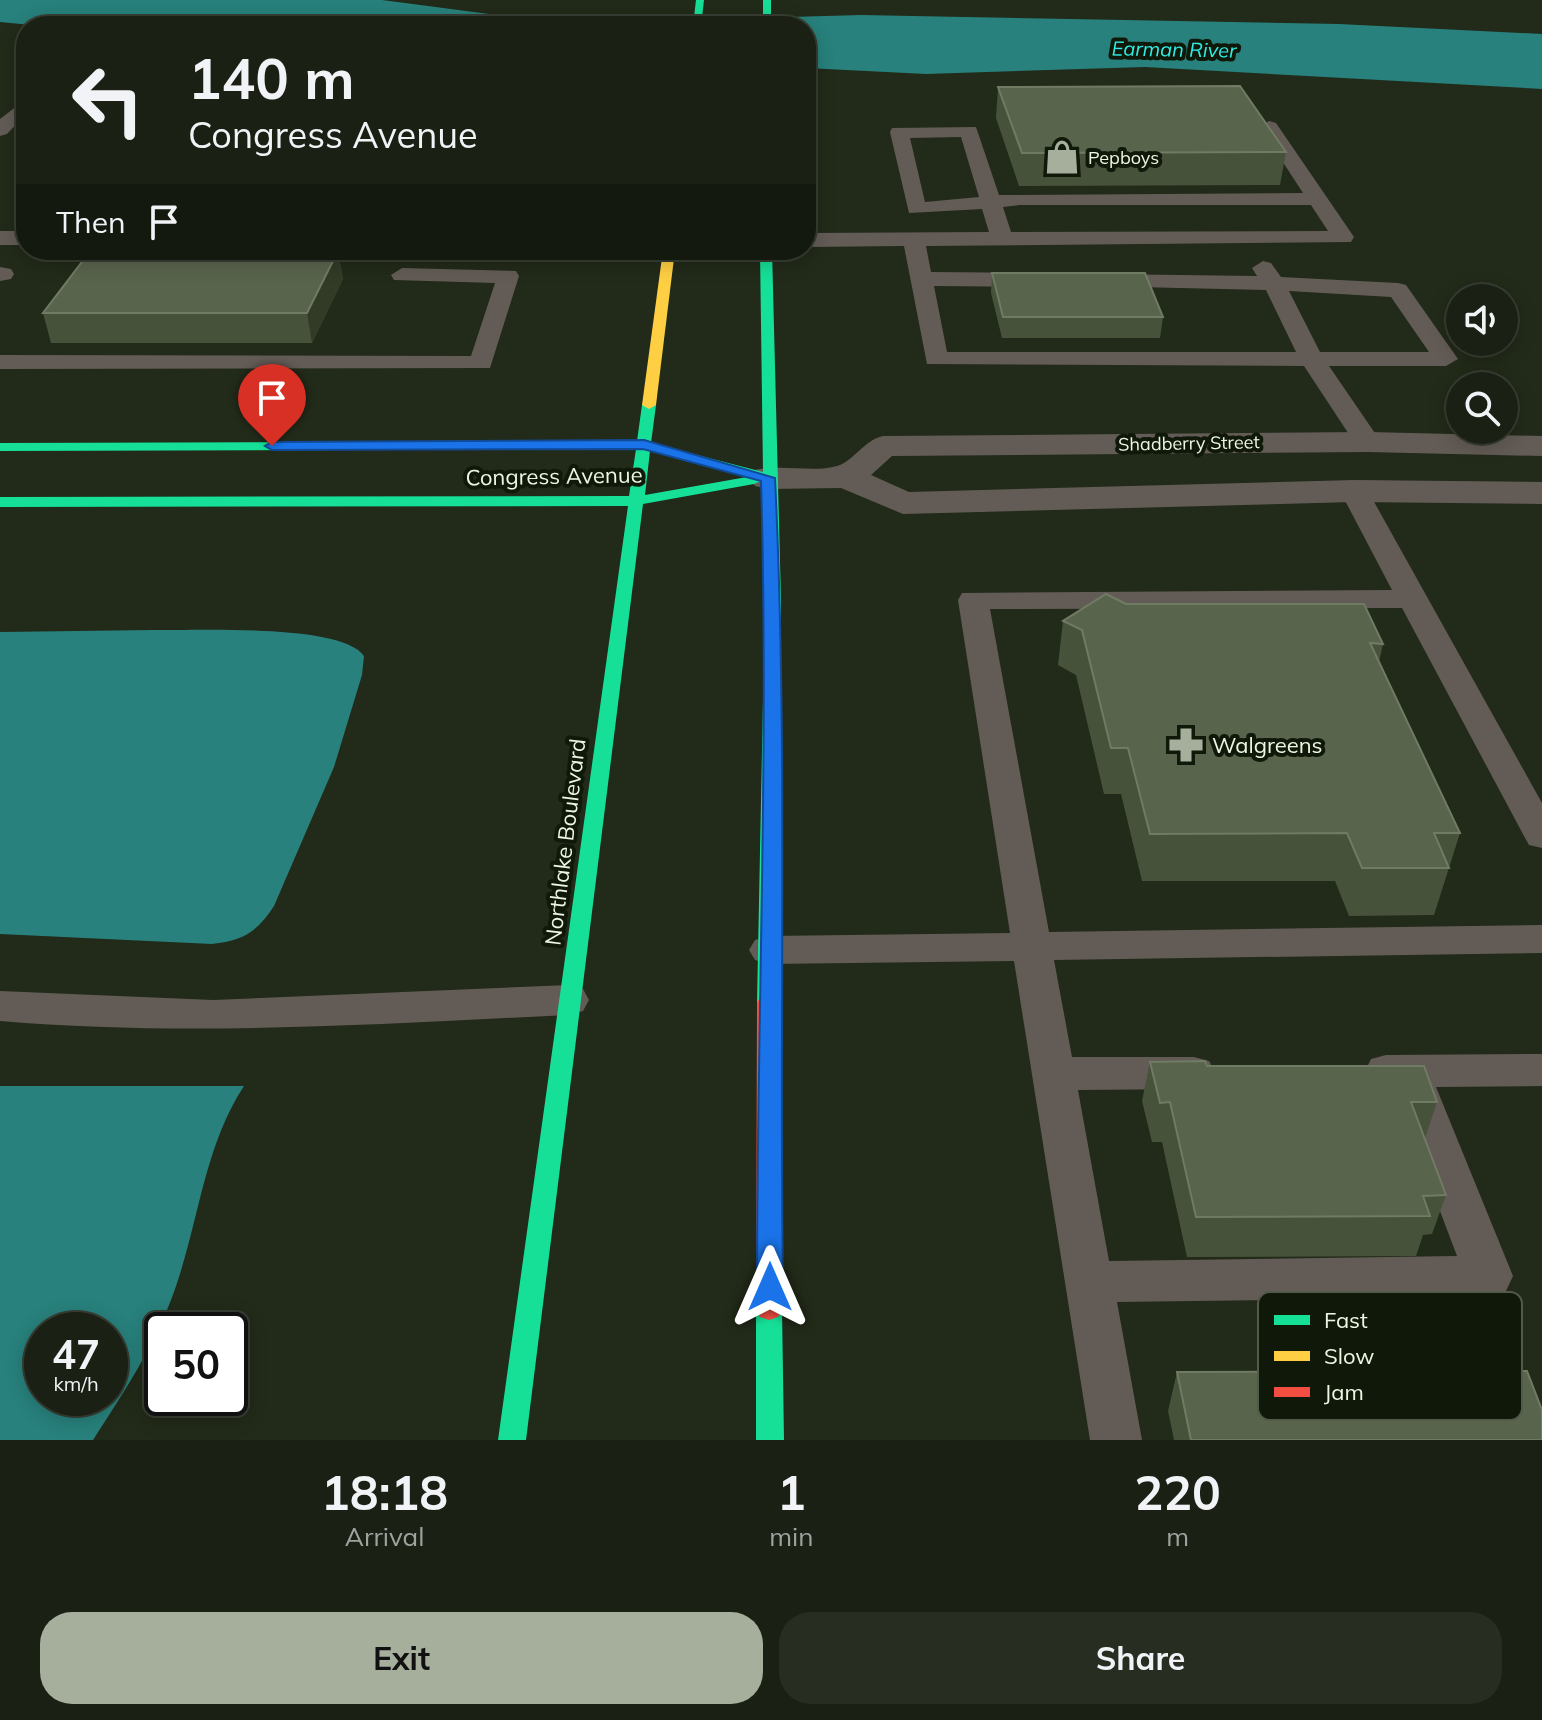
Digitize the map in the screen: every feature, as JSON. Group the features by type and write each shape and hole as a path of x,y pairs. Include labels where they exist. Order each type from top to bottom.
{"main road":[{"name":"Northlake Boulevard","path":"512,1440 668,260"},
{"path":"766,260 768,478 773,600 769,950 770,1440"},
{"name":"Congress Avenue","path":"0,447 644,445 768,478"},
{"name":"Congress Avenue","path":"0,502 634,501 768,478"}],"street":[{"name":"Shadberry Street","path":"847,477 883,446 1368,442 1542,446"},
{"path":"768,478 847,477 903,503 1354,491 1542,493"}],"lane":[{"path":"0,130 16,114"},
{"path":"816,240 1343,237 1269,127"},
{"path":"1002,239 990,202 969,131 899,132 916,209 990,202 1318,199"},
{"path":"1240,239 1274,283 1312,360 1368,442"},
{"path":"914,240 921,279 936,359 1446,359 1398,290 1274,283 921,279"},
{"path":"0,362 481,363 508,276 402,275"},
{"path":"1354,491 1542,836"},
{"path":"1116,1440 1029,946 973,600 1412,599"},
{"path":"769,950 1542,939"},
{"path":"0,1006 133,1014 336,1010 568,1000"},
{"path":"1347,1072 1542,1070"},
{"path":"1088,1282 1489,1276 1408,1071"},
{"path":"1051,1074 1239,1073"}],"water":[{"path":"0,0 382,0 489,14 533,16 16,16 16,24 0,22"},
{"name":"Earman River","path":"816,16 1339,24 1542,34 1542,89 1145,67 926,74 816,68"},
{"path":"153,630 298,634 350,645 364,656 362,675 334,767 274,906 248,934 212,944 0,934 0,632"},
{"path":"0,1086 244,1086 211,1159 183,1263 166,1312 144,1312 144,1356 128,1383 128,1312 24,1312 24,1416 108,1416 93,1440 0,1440"}],"building":[{"path":"1240,86 1286,152 1022,153 998,87"},
{"path":"83,260 334,260 307,313 43,313"},
{"path":"992,273 1145,273 1163,317 1003,317"},
{"path":"1106,594 1126,604 1364,604 1383,644 1370,643 1460,833 1434,833 1449,868 1362,868 1347,833 1150,834 1128,748 1111,748 1082,630 1063,621"},
{"path":"1205,1061 1207,1066 1424,1066 1437,1102 1411,1102 1446,1195 1423,1196 1430,1216 1196,1217 1170,1102 1160,1103 1150,1062"},
{"path":"1522,1371 1527,1371 1542,1410 1542,1440 1191,1440 1177,1372 1258,1372 1258,1420 1522,1420"}],"traffic: fast":[{"path":"698,16 700,0"},
{"path":"767,0 767,16"},
{"path":"766,260 773,600 768,1003"},
{"path":"512,1440 649,405"},
{"path":"0,447 644,445 768,478"},
{"path":"0,502 634,501 754,480"},
{"path":"769,1309 770,1440"}],"traffic: slow":[{"path":"649,405 668,260"}],"traffic: jam":[{"path":"768,1003 769,1309"}],"place":[{"name":"Pepboys","path":"1062,157"},
{"name":"Walgreens","path":"1186,745"}],"route":[{"path":"272,446 644,445 768,478 773,600 768,1023 770,1287"}]}
